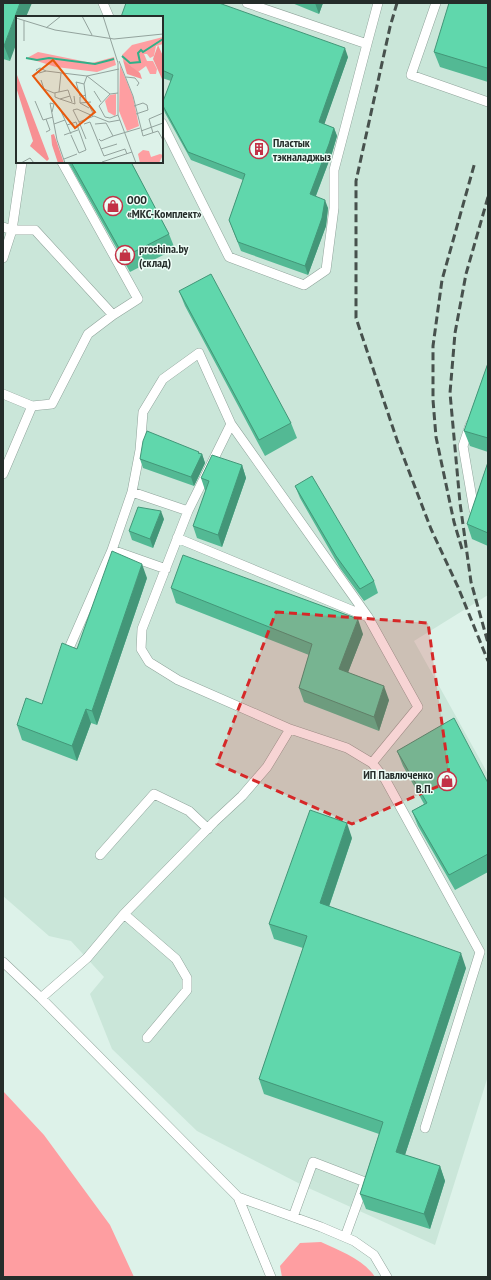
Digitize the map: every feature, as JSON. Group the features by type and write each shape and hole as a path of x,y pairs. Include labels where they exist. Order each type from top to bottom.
{"lane":[{"path":"102,3 109,16"},
{"path":"247,3 366,44"},
{"path":"163,125 229,257 304,285 326,270 334,208 334,170 378,3"},
{"path":"436,3 412,75 488,102"},
{"path":"3,258 7,228 22,163"},
{"path":"3,394 32,406 52,404 88,334 113,315 138,299 63,163"},
{"path":"7,228 35,230 113,315"},
{"path":"70,646 112,550 132,492 140,450 143,412 163,379 199,353 231,424 368,617 418,707 372,763"},
{"path":"3,474 32,406"},
{"path":"473,416 463,446 474,510"},
{"path":"231,424 188,511 177,538 142,629 141,649 149,662 178,680 290,729 347,748 372,763 385,780 480,952 425,1128"},
{"path":"132,492 188,511"},
{"path":"177,538 368,617"},
{"path":"112,550 166,569"},
{"path":"41,998 87,958 124,914 242,796 267,767 290,729"},
{"path":"100,855 154,794 189,811 208,829"},
{"path":"124,914 176,959 187,978 187,990 147,1038"},
{"path":"3,962 41,998 238,1197 271,1277"},
{"path":"293,1217 313,1162 365,1182 345,1237"},
{"path":"238,1197 354,1241 374,1255 387,1277"}],"highlighted area":[{"path":"276,612 428,623 450,781 352,824 217,764"}],"shaded area":[{"path":"3,3 488,3 488,595 414,641 488,774 488,1076 435,1245 304,1186 197,1131 112,1049 90,994 104,977 71,941 49,936 3,896"},
{"path":"3,1091 44,1135 110,1225 134,1277 3,1277"},
{"path":"321,1242 358,1260 375,1277 282,1277 280,1266 300,1243"}],"building":[{"path":"3,3 20,3 4,46 3,46"},
{"name":"Пластык тэкналаджыз","path":"126,3 219,3 345,48 319,122 334,128 310,194 325,200 322,218 305,266 238,242 229,220 245,174 188,152 163,106 163,101 173,75 163,70 163,16 121,16"},
{"path":"449,3 488,3 487,68 434,52"},
{"path":"72,163 132,163 169,234 124,257"},
{"path":"211,274 291,423 259,440 179,291"},
{"path":"488,363 488,438 464,431"},
{"path":"147,431 202,454 191,477 140,459 143,441"},
{"path":"212,455 242,465 218,535 193,526 209,481 201,478"},
{"path":"488,462 488,533 467,524"},
{"path":"312,476 374,581 360,589 336,556 295,486"},
{"path":"138,507 161,511 150,539 129,531"},
{"path":"112,551 142,564 92,711 86,709 72,746 17,725 26,698 42,704 62,643 77,649"},
{"path":"183,555 358,619 339,669 384,686 374,717 299,688 312,644 171,588"},
{"path":"454,718 488,783 488,854 449,875 412,811 427,803 397,751"},
{"path":"310,810 347,823 320,903 461,953 396,1152 440,1166 424,1214 360,1194 383,1122 259,1079 307,936 269,924"}],"railway":[{"path":"397,3 390,27 356,181 356,318 397,440 431,529 458,587 488,661"},
{"path":"462,549 454,522 436,437 433,400 433,346 442,280 475,162"},
{"path":"488,197 466,274 455,333 450,393 460,503 471,582 488,643"}],"place":[{"name":"Пластык тэкналаджыз","path":"259,149"},
{"name":"ООО «МКС-Комплект»","path":"113,206"},
{"name":"рroshina.by (склад)","path":"125,255"},
{"name":"ИП Павлюченко В.П.","path":"447,781"}]}
